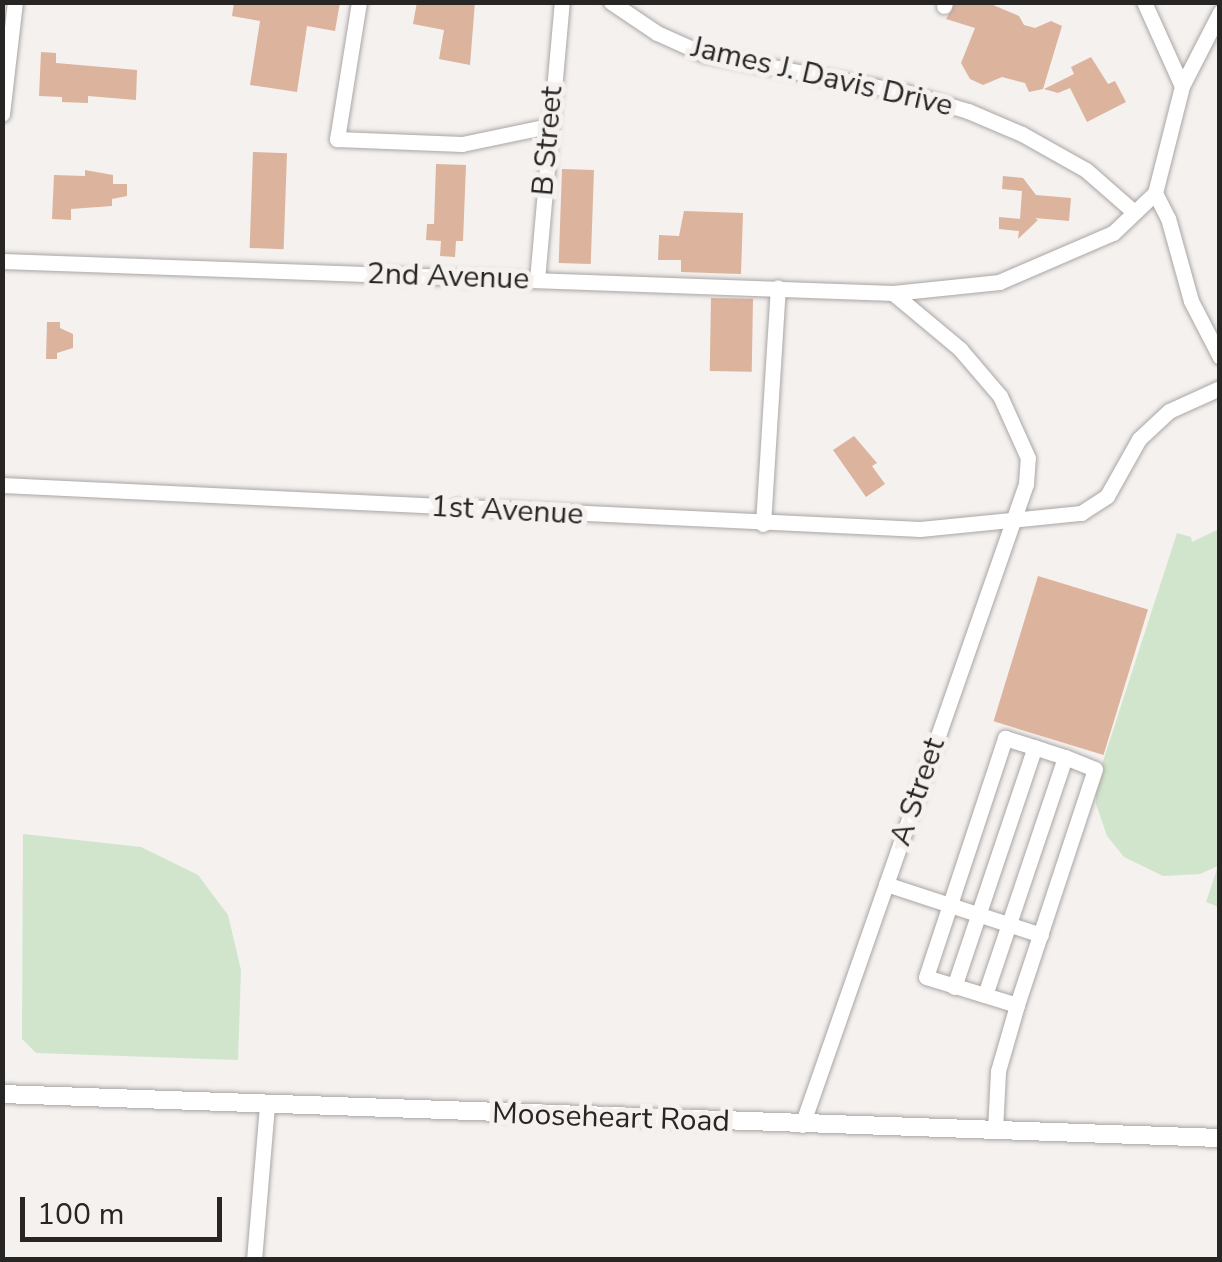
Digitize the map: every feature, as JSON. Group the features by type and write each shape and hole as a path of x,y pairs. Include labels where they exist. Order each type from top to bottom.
{"main road":[{"name":"Mooseheart Road","path":"2,1094 1220,1138"}],"street":[{"path":"2,114 15,2"},
{"path":"360,2 337,139 462,144 548,126"},
{"name":"B Street","path":"537,280 562,2"},
{"name":"James J. Davis Drive","path":"611,2 657,32 704,54 908,93 968,111 1022,134 1086,170 1134,212"},
{"path":"1144,2 1182,86"},
{"path":"1134,212 1155,194 1182,86 1220,12"},
{"path":"1155,194 1168,218 1191,301 1220,357"},
{"name":"2nd Avenue","path":"2,261 893,293 999,282 1113,234 1134,212"},
{"path":"763,524 778,287"},
{"name":"A Street","path":"802,1125 1010,520 1026,484 1028,458 1000,396 960,349 893,293"},
{"name":"1st Avenue","path":"2,484 920,529 1081,513 1107,496 1139,438 1168,411 1220,388"},
{"path":"995,1131 1001,1056 1018,1005 1040,935 1095,769 1005,738 926,977 1018,1005"},
{"path":"954,987 1035,747"},
{"path":"985,996 1065,756"},
{"path":"886,884 1040,935"},
{"path":"254,1260 266,1104"}],"green space":[{"path":"1219,529 1219,907 1206,902 1218,866 1200,874 1163,876 1124,857 1107,836 1096,804 1096,783 1177,533 1191,537 1192,542"},
{"path":"23,834 141,847 198,875 228,915 241,970 238,1060 36,1053 22,1039"}],"building":[{"path":"234,2 340,2 335,31 307,26 297,92 250,85 260,21 232,16"},
{"path":"417,2 475,2 470,65 439,59 444,30 413,24"},
{"path":"956,2 986,2 1019,16 1024,25 1035,28 1051,21 1062,26 1043,89 1029,92 1025,83 1002,77 983,85 970,79 961,63 975,28 946,19"},
{"path":"41,52 56,53 56,63 137,70 136,100 88,96 88,103 62,102 62,97 39,96"},
{"path":"1091,57 1108,84 1115,81 1126,102 1087,122 1070,88 1058,93 1044,89 1074,74 1071,67"},
{"path":"253,152 287,153 284,249 250,248"},
{"path":"436,164 466,165 463,241 456,241 455,257 440,256 441,241 426,240 427,224 434,224"},
{"path":"562,169 594,170 591,264 559,263"},
{"path":"85,170 113,175 113,184 127,184 127,196 112,199 112,206 71,209 71,220 52,219 54,175 85,176"},
{"path":"1003,176 1023,178 1036,195 1071,198 1069,221 1035,218 1038,220 1018,239 1019,231 999,229 999,217 1020,219 1022,191 1002,189"},
{"path":"684,211 743,213 741,274 681,272 681,260 658,260 659,235 679,236"},
{"path":"711,298 753,299 752,372 710,371"},
{"path":"47,322 60,322 60,328 73,334 73,348 57,353 57,359 46,359"},
{"path":"854,436 877,463 872,466 885,484 866,497 833,450"},
{"path":"1038,576 1148,610 1104,755 994,721"}]}
